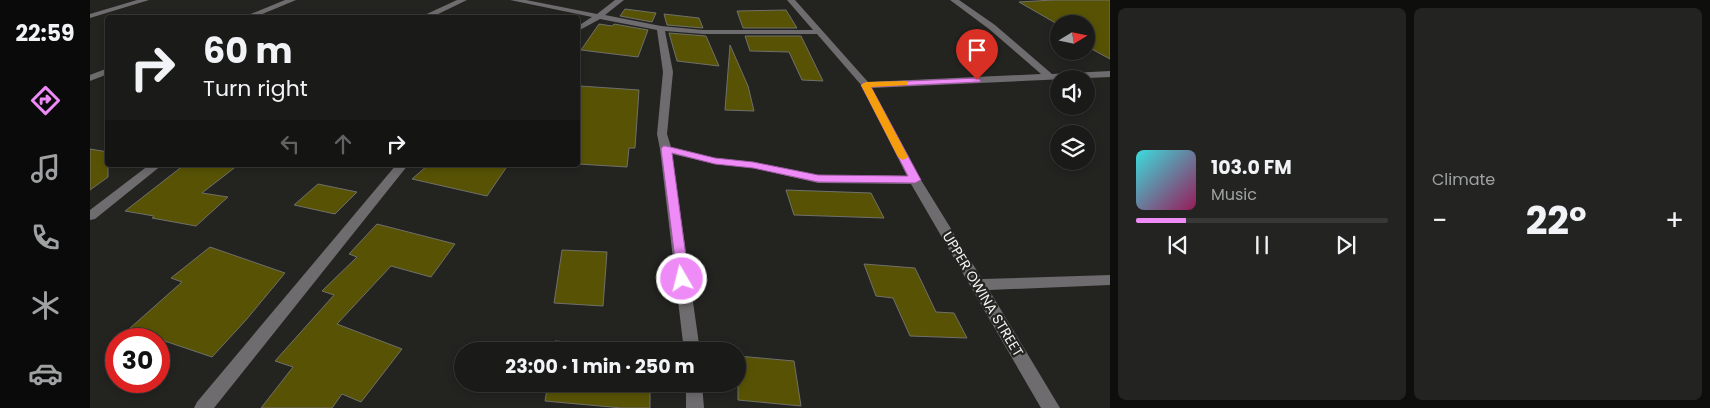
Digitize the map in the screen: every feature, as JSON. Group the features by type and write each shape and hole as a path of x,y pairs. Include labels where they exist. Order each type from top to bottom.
{"street":[{"path":"90,16 145,0"},
{"path":"253,15 292,0"},
{"path":"429,15 463,0"},
{"path":"514,0 661,28 703,32 821,32"},
{"path":"580,28 620,0"},
{"name":"UPPER OWINA STREET","path":"792,0 866,85 915,180 1051,408"},
{"path":"954,0 992,27 1050,77"},
{"path":"661,28 668,72 662,134 666,149 691,342"},
{"path":"90,78 105,72"},
{"path":"1095,75 1110,74"},
{"path":"866,85 1050,78"},
{"path":"666,149 715,161 753,165 818,179 915,180"},
{"path":"90,216 153,167"},
{"path":"203,408 400,167"},
{"path":"978,285 1110,280"},
{"path":"694,392 695,408"}],"building":[{"path":"1110,0 1110,59 1095,51 1095,15 1050,15 1050,20 1019,2"},
{"path":"625,9 656,13 652,22 620,16"},
{"path":"786,10 797,28 743,28 737,11"},
{"path":"664,14 699,18 703,28 667,25"},
{"path":"599,24 612,26 614,24 648,30 638,57 581,50"},
{"path":"669,33 706,36 719,66 677,61"},
{"path":"745,36 801,36 823,81 802,80 789,52 750,51"},
{"path":"730,45 748,86 754,111 725,110"},
{"path":"580,86 639,90 635,148 629,148 627,167 580,164"},
{"path":"90,149 105,152 105,167 108,167 108,177 90,190"},
{"path":"181,167 235,167 202,193 228,197 196,226 125,211"},
{"path":"426,167 507,167 487,196 412,179"},
{"path":"318,184 357,192 335,214 294,205"},
{"path":"786,190 871,193 884,218 794,215"},
{"path":"377,224 455,244 431,277 391,266 337,324 402,349 361,402 342,394 332,408 261,408 293,367 275,361 334,295 322,291 357,257 349,254"},
{"path":"210,247 285,273 212,357 170,343 170,328 130,328 182,282 171,278"},
{"path":"562,250 607,252 603,306 554,303"},
{"path":"864,264 915,268 936,312 954,313 967,338 910,336 893,298 876,296"},
{"path":"746,357 794,361 801,406 738,400 738,392 746,392"},
{"path":"547,392 650,392 650,408 622,408 545,401"}],"slow traffic":[{"path":"903,157 866,85 904,83"}],"route":[{"path":"682,279 666,149 715,161 753,165 818,179 915,180 866,85 977,80"}]}
